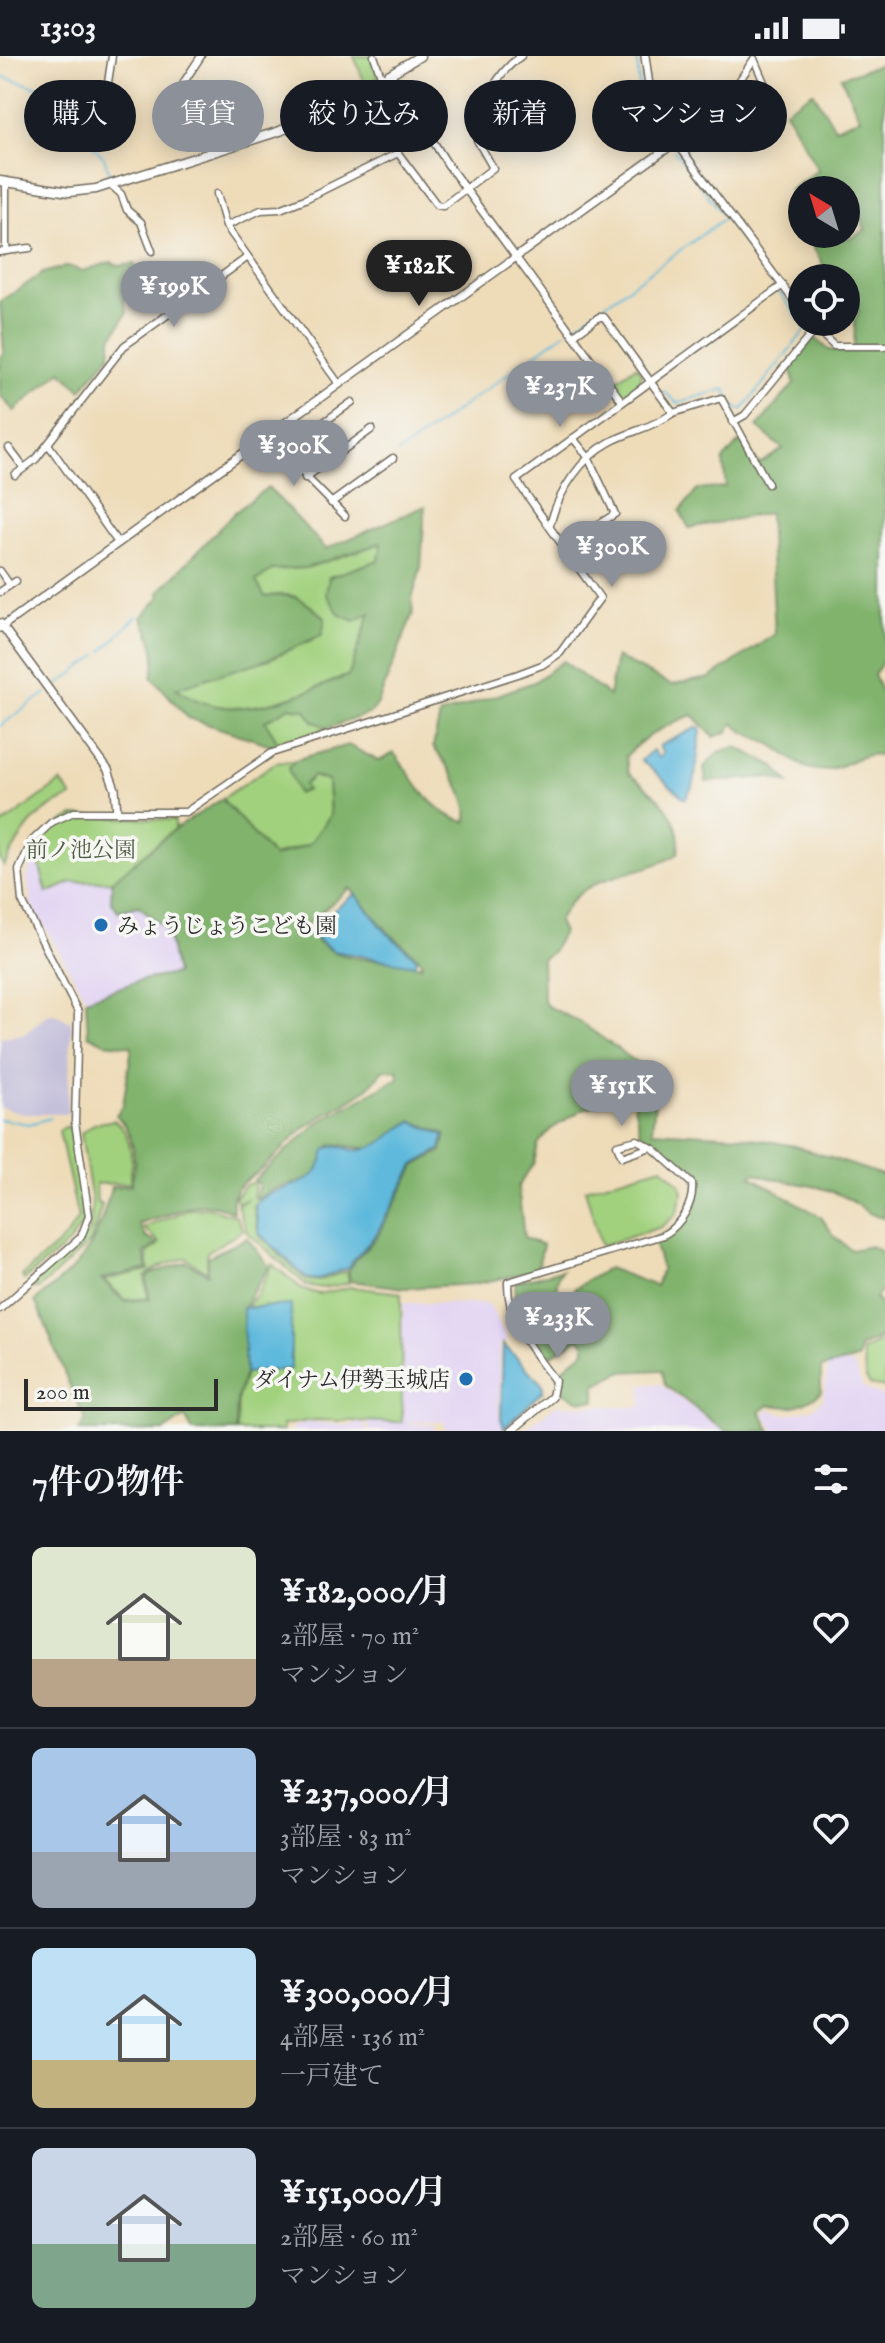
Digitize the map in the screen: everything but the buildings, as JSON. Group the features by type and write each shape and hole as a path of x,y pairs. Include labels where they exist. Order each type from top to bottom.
{"main road":[{"path":"3,181 69,192 111,185 306,120 420,56"}],"street":[{"path":"108,80 112,56"},
{"path":"201,56 184,82 211,154"},
{"path":"374,56 448,165 621,400"},
{"path":"226,226 261,210 280,209 305,199 398,153 440,206 493,168 477,140 486,102 503,69 521,56"},
{"path":"645,56 648,80"},
{"path":"739,80 753,58"},
{"path":"753,58 763,80"},
{"path":"117,812 115,789 108,770 1,625 662,152"},
{"path":"683,152 788,292"},
{"path":"3,181 3,251 30,248"},
{"path":"111,185 121,194 127,210 141,222 152,251"},
{"path":"217,194 226,226 339,384"},
{"path":"15,475 48,444 88,387 124,346 248,257"},
{"path":"0,1309 81,1237 89,1216 75,1122 78,1012 24,907 19,870 32,841 60,817 82,811 186,812 272,753 548,662 560,653 600,603 550,525 516,480 621,400 783,285"},
{"path":"574,335 603,316 648,383 673,413"},
{"path":"733,422 745,415 809,336"},
{"path":"824,336 839,348 885,346"},
{"path":"550,525 557,498 588,457 608,443 673,413 721,398 768,484"},
{"path":"281,453 352,402"},
{"path":"305,478 372,429"},
{"path":"267,437 345,516"},
{"path":"563,546 615,514 588,457 573,438"},
{"path":"48,444 118,543"},
{"path":"9,448 24,468"},
{"path":"331,503 393,458"},
{"path":"0,571 13,583 0,592"},
{"path":"511,1431 552,1397 555,1381 531,1352 510,1310 508,1282 664,1235 678,1225 693,1185 648,1148"}],"shaded area":[{"name":"みょうじょうこども園","path":"36,854 47,892 72,882 112,881 167,930 176,975 142,980 86,999 31,903 27,877"},
{"path":"54,1013 72,1023 67,1114 25,1114 0,1107 0,1037 25,1034 47,1014"},
{"path":"403,1303 489,1304 506,1336 506,1343 500,1343 499,1417 505,1430 445,1431 445,1422 402,1422"},
{"path":"843,1363 854,1365 863,1388 885,1397 885,1431 800,1431 797,1426 775,1431 764,1414 768,1409 784,1415 812,1409 823,1399 828,1367"},
{"path":"642,1384 660,1384 723,1431 522,1431 556,1405 641,1407"},
{"path":"365,1421 435,1425 434,1431 371,1431"},
{"path":"310,1422 349,1426 362,1422 368,1431 294,1431 292,1427"}],"green space":[{"path":"354,56 371,56 379,77 363,80"},
{"path":"885,63 885,658 874,675 885,700 885,756 869,755 834,768 816,770 800,765 773,745 733,723 728,732 714,737 693,715 648,737 626,756 628,773 666,807 677,828 678,854 581,892 558,922 563,932 551,953 542,959 543,999 547,1006 580,1022 643,1067 655,1101 652,1131 740,1136 795,1146 885,1176 883,1218 822,1188 754,1173 751,1176 821,1217 835,1237 851,1250 871,1246 885,1254 885,1288 875,1298 885,1309 885,1336 860,1347 858,1359 821,1368 821,1392 809,1400 784,1407 769,1405 760,1412 771,1431 725,1431 665,1385 662,1370 620,1372 595,1385 595,1401 578,1400 561,1391 558,1373 585,1350 585,1344 579,1338 547,1358 532,1333 550,1317 538,1308 517,1309 514,1302 516,1282 562,1270 557,1290 563,1310 579,1302 574,1289 608,1268 656,1286 662,1269 653,1239 684,1219 700,1185 693,1168 641,1136 632,1097 585,1108 550,1130 538,1144 534,1163 518,1186 524,1238 543,1245 537,1271 474,1284 405,1288 350,1281 348,1269 379,1234 415,1166 442,1151 446,1134 413,1121 375,1147 331,1145 315,1174 298,1183 269,1191 260,1198 256,1196 259,1184 254,1180 319,1122 398,1078 398,1070 382,1070 367,1088 302,1130 239,1186 233,1196 233,1212 208,1205 196,1206 139,1224 146,1237 158,1244 144,1253 148,1269 101,1279 124,1301 150,1299 146,1279 150,1274 187,1262 208,1274 208,1257 247,1238 269,1266 243,1308 245,1373 237,1399 236,1431 193,1431 185,1417 164,1431 79,1431 86,1420 35,1301 65,1277 86,1253 100,1224 111,1187 131,1185 134,1167 131,1139 116,1115 123,1105 132,1046 104,1043 88,1035 86,999 142,980 176,974 167,930 139,906 118,911 111,901 112,881 175,829 222,799 274,857 309,844 330,816 328,781 313,776 304,785 307,790 298,794 288,768 295,760 348,745 379,761 394,753 434,804 466,822 463,794 433,747 440,715 534,682 563,661 609,696 616,657 671,685 710,678 775,634 769,513 689,528 680,511 698,489 726,487 723,460 738,443 742,443 759,464 783,449 757,427 794,384 791,365 814,337 829,350 854,352 854,336 860,336 860,264 823,264 814,248 860,248 860,233 865,230 860,214 860,176 810,176 818,170 787,109 813,92 835,128 860,118 841,77","holes":["350,888 388,932 422,961 421,966 404,961 361,959 335,952 313,937 306,925"]},
{"path":"111,262 120,266 134,264 140,274 124,301 127,313 111,339 110,355 81,390 61,371 14,411 0,395 0,357 4,352 0,302 43,273 68,266 82,271"},
{"path":"636,366 641,373 640,382 625,395 619,394 612,384"},
{"path":"268,487 326,549 425,506 421,568 412,599 413,613 378,703 371,713 328,728 313,721 306,710 290,707 265,721 280,745 277,747 188,718 152,677 155,661 153,647 142,617 160,597 159,592 234,513","holes":["381,543 379,560 329,577 326,594 340,615 355,621 370,613 349,675 285,699 240,707 218,706 197,700 176,688 269,659 322,635 325,618 304,601 284,595 265,597 256,581 272,570 306,568"]},
{"path":"382,543 379,560 329,577 371,612 349,675 285,699 240,707 218,706 196,700 176,687 269,659 321,635 325,618 311,606 291,596 265,597 255,581 272,570 306,568"},
{"path":"290,707 306,710 314,721 328,728 280,745 264,721"},
{"path":"736,747 773,765 789,783 769,777 706,782 704,767 719,752"},
{"path":"297,760 304,785 313,776 328,781 330,816 309,844 273,856 222,799 275,763"},
{"path":"61,782 72,797 47,809 30,824 4,866 0,860 0,826"},
{"name":"前ノ池公園","path":"74,816 175,820 175,829 112,881 72,882 47,893 34,844 50,829"},
{"path":"114,1120 128,1140 130,1183 96,1184 97,1203 102,1205 91,1241 39,1289 33,1288 31,1286 90,1231 92,1202 81,1133 94,1124"},
{"path":"70,1127 84,1221 69,1243 24,1280 22,1276 67,1236 78,1218 59,1131"},
{"path":"662,1167 680,1184 683,1192 676,1215 661,1227 601,1246 585,1189"},
{"path":"255,1182 253,1197 259,1199 253,1205 259,1235 306,1280 318,1281 347,1271 349,1283 322,1288 306,1285 247,1232 237,1205 248,1199 238,1203 235,1197 244,1186"},
{"path":"209,1208 236,1216 243,1230 207,1252 207,1272 186,1258 169,1263 145,1277 148,1298 125,1300 104,1280 149,1270 147,1254 160,1243 144,1228 190,1209"},
{"path":"272,1264 301,1288 318,1294 351,1287 401,1293 402,1422 315,1420 282,1425 283,1431 237,1431 238,1398 245,1373 291,1368 291,1306 246,1307 257,1295"},
{"path":"885,1340 885,1388 870,1385 866,1379 862,1351"}],"water":[{"path":"698,727 701,730 694,784 685,799 641,760 653,750 658,758 663,754 659,746"},
{"path":"355,894 386,932 417,959 415,965 333,951 311,934 322,919"},
{"path":"413,1122 444,1135 441,1149 414,1165 377,1233 347,1268 317,1280 306,1278 259,1233 255,1205 264,1197 305,1181 314,1174 321,1165 325,1150 340,1146 362,1150"},
{"path":"291,1305 291,1369 245,1373 243,1308"},
{"path":"503,1344 543,1385 543,1391 504,1428 501,1418"}],"waterway":[{"path":"637,56 639,80"},
{"path":"0,76 81,100 87,115 86,137 104,158 112,179"},
{"path":"575,326 725,218 676,152"},
{"path":"121,190 130,208 142,219"},
{"path":"725,218 774,285"},
{"path":"664,391 677,403 725,389 735,408 742,410 806,329 780,293"},
{"path":"397,454 566,332"},
{"path":"103,651 137,616"},
{"path":"54,688 98,655"},
{"path":"0,726 46,693"},
{"path":"0,1119 29,1124 50,1118"}],"place":[{"name":"みょうじょうこども園","path":"101,925"},
{"name":"ダイナム伊勢玉城店","path":"466,1379"}]}
